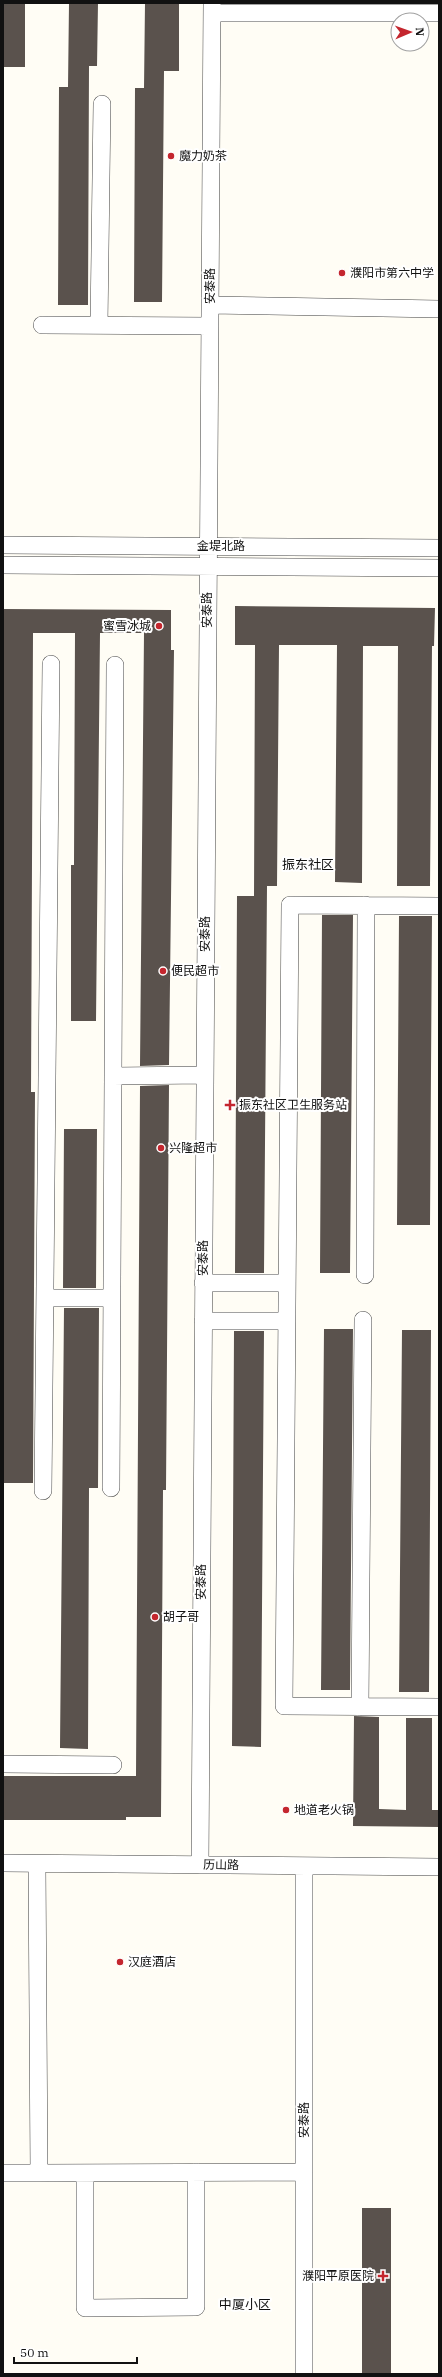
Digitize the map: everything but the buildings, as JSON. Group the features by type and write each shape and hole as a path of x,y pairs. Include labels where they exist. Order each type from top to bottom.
{"street":[{"path":"212,8 439,13"},
{"name":"安泰路","path":"200,1865 212,8"},
{"path":"99,325 102,104"},
{"path":"210,305 439,309"},
{"path":"42,325 210,326"},
{"name":"金堤北路","path":"3,545 439,548"},
{"name":"金堤北路","path":"3,565 439,568"},
{"path":"43,1491 51,664"},
{"path":"111,1488 115,665"},
{"path":"439,906 290,905 284,1706 439,1708"},
{"path":"365,1275 366,905"},
{"path":"113,1076 204,1075"},
{"path":"203,1283 287,1283"},
{"path":"45,1298 112,1298"},
{"path":"203,1320 287,1320"},
{"path":"360,1707 363,1320"},
{"path":"3,1764 113,1765"},
{"name":"历山路","path":"3,1863 439,1867"},
{"path":"37,1864 39,2173"},
{"name":"安泰路","path":"304,1866 304,2374"},
{"path":"85,2172 85,2308 196,2307 196,2172"},
{"path":"3,2173 304,2172"}],"place":[{"name":"魔力奶茶","path":"171,156"},
{"name":"濮阳市第六中学","path":"342,273"},
{"name":"蜜雪冰城","path":"159,626"},
{"name":"便民超市","path":"163,971"},
{"name":"振东社区卫生服务站","path":"230,1105"},
{"name":"兴隆超市","path":"161,1148"},
{"name":"胡子哥","path":"155,1617"},
{"name":"地道老火锅","path":"286,1810"},
{"name":"汉庭酒店","path":"120,1962"},
{"name":"濮阳平原医院","path":"383,2276"}],"district":[{"name":"振东社区","path":"308,864"},
{"name":"中厦小区","path":"245,2304"}]}
